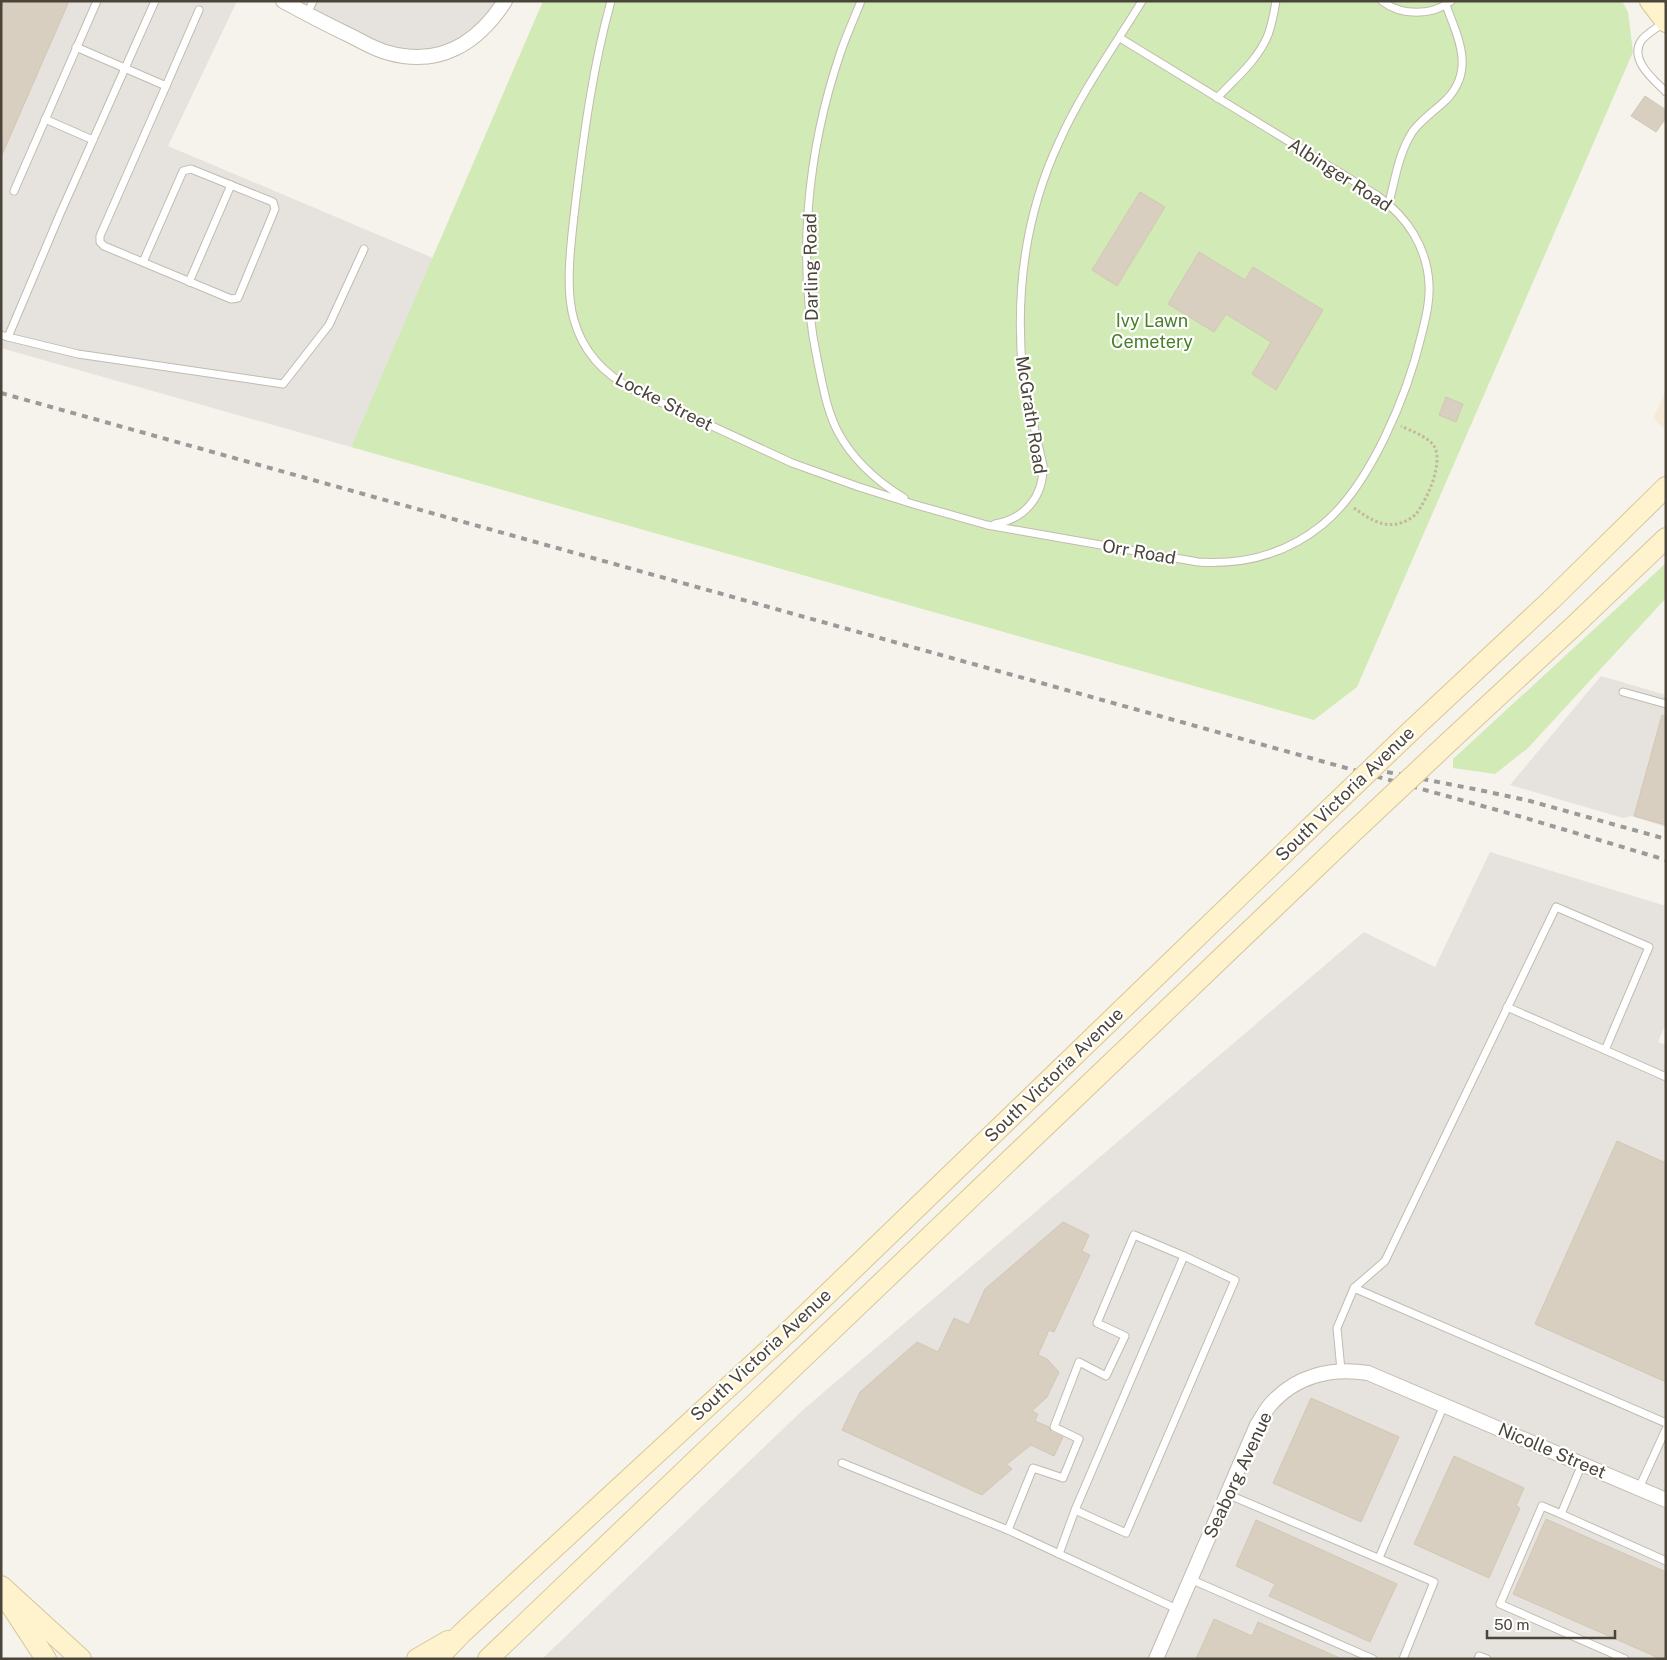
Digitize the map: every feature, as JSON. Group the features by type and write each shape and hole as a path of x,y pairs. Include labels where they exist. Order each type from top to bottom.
{"main road":[{"path":"1650,1 1665,22"},
{"name":"South Victoria Avenue","path":"437,1659 462,1633 793,1327 1414,728 1551,600 1666,487"},
{"name":"South Victoria Avenue","path":"488,1659 1351,834 1666,538"},
{"path":"1,1588 81,1659"},
{"path":"1,1588 46,1659"},
{"path":"416,1659 462,1633"},
{"path":"57,1636 98,1659"}],"street":[{"path":"283,1 388,53 426,57 456,48 483,30 496,16 505,1"},
{"name":"Seaborg Avenue","path":"1156,1659 1257,1425 1269,1406 1286,1390 1305,1378 1341,1370 1368,1373 1441,1403"},
{"name":"Nicolle Street","path":"1441,1403 1666,1500"}],"lane":[{"path":"14,191 96,1"},
{"path":"155,1 4,336 78,354 283,384 329,325 364,248"},
{"path":"307,14 314,1"},
{"name":"Locke Street","path":"611,1 585,123 571,241 571,308 582,342 604,370 634,390 792,463 913,504"},
{"name":"Darling Road","path":"861,1 840,54 822,118 811,183 807,250 808,295 813,341 826,401 838,432 857,458 874,476 913,504"},
{"name":"McGrath Road","path":"987,524 1005,522 1022,514 1034,500 1041,483 1043,465 1023,378 1020,330 1022,282 1029,234 1041,187 1058,142 1080,99 1142,1"},
{"path":"1217,98 1262,46 1271,28 1276,1"},
{"path":"1382,1 1388,6 1407,12 1427,12 1448,3 1462,48 1460,76 1451,94 1420,122 1408,138 1400,157 1388,203"},
{"path":"143,262 183,171 191,169 273,202 275,205 238,298 231,299 189,282 104,246 100,242 100,236 199,10"},
{"path":"1665,22 1641,42 1638,54 1641,65 1666,92"},
{"name":"Albinger Road","path":"1120,38 1378,196 1407,222 1414,234 1424,258 1429,283 1427,310 1417,355 1401,399 1382,441 1347,499"},
{"path":"76,47 166,86"},
{"path":"45,120 93,140"},
{"path":"189,282 231,186"},
{"name":"Orr Road","path":"913,504 987,524 1198,562 1217,563 1255,559 1291,546 1322,525 1347,499"},
{"path":"1623,692 1666,704"},
{"path":"1341,1370 1337,1328 1354,1288 1384,1261 1556,907 1649,947 1605,1050"},
{"path":"1507,1007 1666,1077"},
{"path":"1008,1530 1033,1468 1063,1478 1079,1439 1054,1427 1079,1362 1106,1376 1125,1336 1097,1323 1134,1236 1184,1256 1235,1280 1126,1533 1075,1510"},
{"path":"1060,1554 1075,1510 1184,1256"},
{"path":"1354,1288 1666,1423"},
{"path":"1379,1558 1441,1403"},
{"path":"1639,1488 1666,1429"},
{"path":"842,1463 1008,1530 1177,1609"},
{"path":"1561,1514 1582,1464"},
{"path":"1227,1494 1434,1582 1403,1659"},
{"path":"1625,1659 1500,1604 1542,1506 1666,1561"},
{"path":"1190,1579 1373,1659"},
{"path":"1478,1659 1479,1656 1487,1659"}],"path":[{"path":"1347,499 1375,522 1390,525 1403,523 1415,515 1432,484 1437,454 1429,441 1391,421"}],"shaded area":[{"path":"1,1 237,1 168,146 433,258 351,447 1,348"},
{"path":"284,1 505,1 474,37 411,57"},
{"path":"1666,390 1666,430 1653,419"},
{"path":"1601,676 1666,695 1666,827 1631,816 1623,818 1510,785"},
{"path":"1490,852 1666,906 1666,1023 1658,1042 1666,1045 1666,1659 542,1659 804,1409 1364,932 1435,967"}],"green space":[{"name":"Ivy Lawn Cemetery","path":"543,1 1622,1 1628,12 1633,52 1357,687 1314,720 351,447"},
{"path":"1666,563 1666,598 1528,748 1495,774 1453,768 1453,759"}],"building":[{"path":"1,1 69,1 1,157"},
{"path":"1645,96 1666,110 1666,118 1656,132 1631,116"},
{"path":"1140,192 1165,207 1117,286 1092,270"},
{"path":"1199,252 1245,280 1253,267 1323,310 1276,390 1252,374 1271,342 1226,314 1214,332 1168,304"},
{"path":"1446,397 1463,404 1456,422 1439,415"},
{"path":"1662,715 1666,716 1666,825 1634,816"},
{"path":"1617,1141 1666,1163 1666,1382 1535,1324"},
{"path":"1063,1222 1089,1235 1082,1251 1090,1255 1054,1332 1049,1330 1038,1355 1047,1359 1059,1372 1047,1397 1032,1411 1038,1414 1035,1421 1049,1427 1051,1432 1063,1437 1054,1456 1031,1445 1007,1464 1012,1469 982,1495 842,1430 860,1392 917,1342 938,1352 954,1318 969,1325 985,1289"},
{"path":"1311,1398 1399,1437 1361,1522 1273,1483"},
{"path":"1454,1456 1524,1488 1516,1506 1520,1508 1489,1578 1414,1544"},
{"path":"1546,1519 1666,1572 1666,1659 1661,1659 1513,1594"},
{"path":"1256,1520 1397,1584 1370,1642 1269,1596 1275,1584 1236,1566"},
{"path":"1214,1619 1252,1636 1258,1622 1342,1659 1196,1659"}],"railway":[{"path":"1,393 1522,817 1666,860"},
{"path":"1387,772 1530,801 1666,839"}]}
